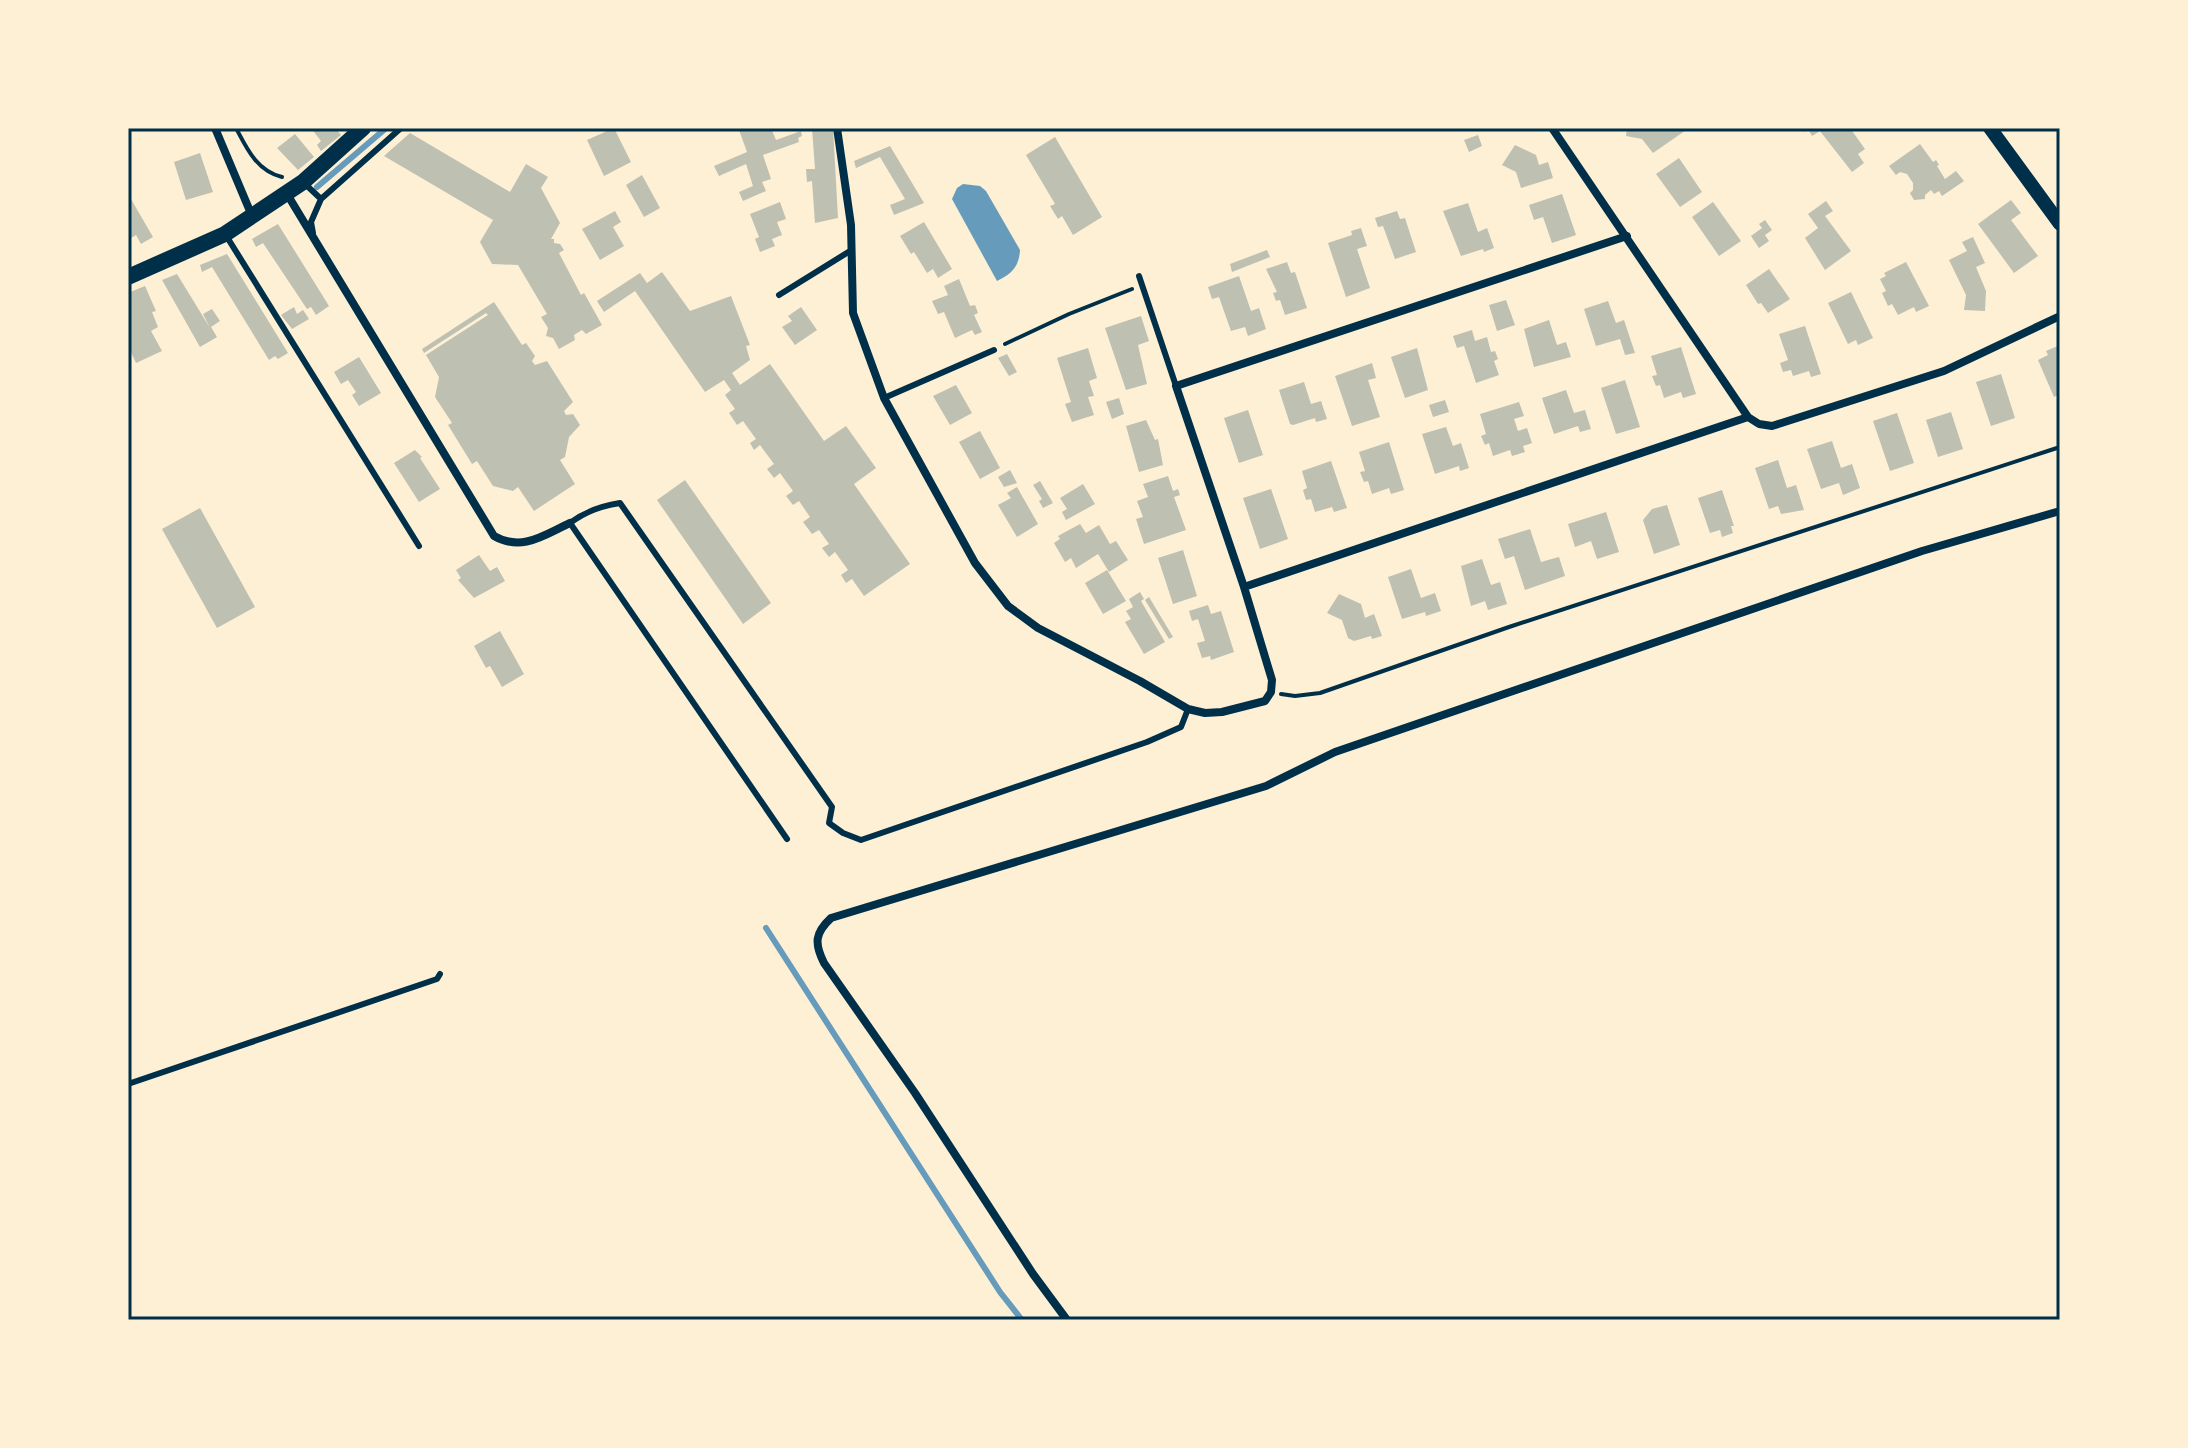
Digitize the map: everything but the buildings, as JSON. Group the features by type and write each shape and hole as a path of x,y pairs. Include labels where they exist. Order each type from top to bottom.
{"main road":[{"path":"128,277 225,234 303,182 363,128"}],"street":[{"path":"215,128 252,216"},
{"path":"837,128 851,225 853,313 884,398 975,563 1008,606 1038,628 1188,709 1205,713 1265,701 1271,692 1272,680 1176,386 1627,236"},
{"path":"1552,128 1748,417 1759,424 1772,426 1944,371 2060,316"},
{"path":"1990,128 2060,224"},
{"path":"287,194 494,536 510,545 531,541 570,523"},
{"path":"1244,587 1748,417"},
{"path":"1067,1320 824,963 817,943 820,928 831,918 1266,786 1335,752 1922,551 2060,511"}],"lane":[{"path":"313,241 311,222 321,199 397,129"},
{"path":"303,182 321,199"},
{"path":"225,234 419,546"},
{"path":"779,295 850,251"},
{"path":"1139,276 1176,386"},
{"path":"884,398 994,350"},
{"path":"787,839 570,523 601,506 620,503 832,807 829,823 861,840 1147,742 1181,727 1188,709"},
{"path":"128,1084 437,979 440,974"}],"path":[{"path":"236,128 260,166 274,175 303,182"},
{"path":"994,350 1069,314 1142,285"},
{"path":"1271,692 1295,696 1320,693 1509,627 2060,447"}],"water":[{"path":"963,184 980,186 986,191 1020,250 1013,269 997,281 952,199 957,188"}],"waterway":[{"path":"317,187 385,129"},
{"path":"766,928 1000,1292 1022,1320"}]}
